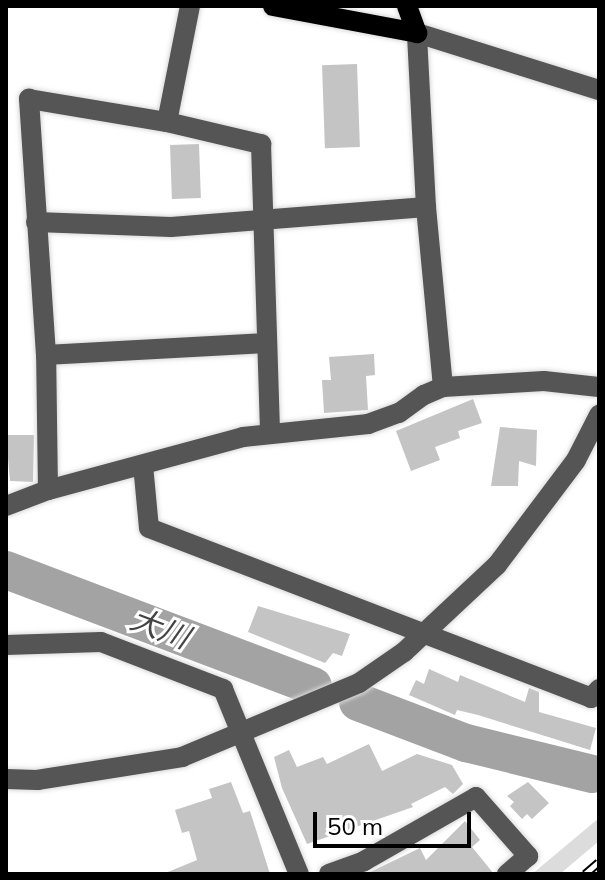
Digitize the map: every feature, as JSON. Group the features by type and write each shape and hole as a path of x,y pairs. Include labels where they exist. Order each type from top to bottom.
{"main road":[{"path":"273,6 417,33"},
{"path":"407,6 417,33"}],"street":[{"path":"167,122 190,6"},
{"path":"443,387 426,207 417,33 599,90"},
{"path":"48,490 46,355 29,99 167,122 261,144 270,434"},
{"path":"36,222 171,227 426,207"},
{"path":"46,355 266,343"},
{"path":"6,506 48,490 197,447 270,434 368,424 399,413 424,395 443,387 544,381 599,387"},
{"path":"6,779 37,780 182,757 359,683 404,652 497,565 576,460 599,415"},
{"path":"143,465 149,528 591,698 599,689"},
{"path":"6,645 101,642 223,689 244,732 299,874"},
{"path":"329,874 364,867 476,797 528,856 507,874"}],"shaded area":[{"path":"599,818 599,841 560,874 532,874"}],"building":[{"path":"357,64 360,147 325,148 322,65"},
{"path":"199,144 201,198 172,199 170,145"},
{"path":"374,354 375,375 366,376 368,410 324,413 322,380 331,380 329,357"},
{"path":"473,399 482,423 458,431 460,438 435,447 440,460 411,471 396,431"},
{"path":"500,427 537,430 536,466 519,461 518,486 491,486"},
{"path":"6,435 34,435 33,482 10,481"},
{"path":"258,606 350,634 342,656 333,653 325,663 248,632"},
{"path":"429,669 458,682 460,675 525,702 529,688 539,692 539,712 596,728 590,750 478,715 457,710 455,715 409,695 416,680 424,684"},
{"path":"369,744 382,771 417,754 452,765 463,784 453,794 445,787 411,804 413,807 307,844 282,788 274,757 289,750 297,767 323,757 327,764"},
{"path":"231,782 243,813 250,811 270,874 163,874 197,860 189,831 182,833 175,810 212,798 209,789"},
{"path":"528,782 549,803 532,819 527,814 522,819 510,806 514,802 507,796"},
{"path":"465,821 480,840 472,847 494,874 366,874 420,848 426,860"}],"waterway":[{"name":"大川","path":"6,570 313,686"},
{"name":"大川","path":"358,702 466,743 592,774"}],"railway":[{"path":"585,874 599,862"}]}
